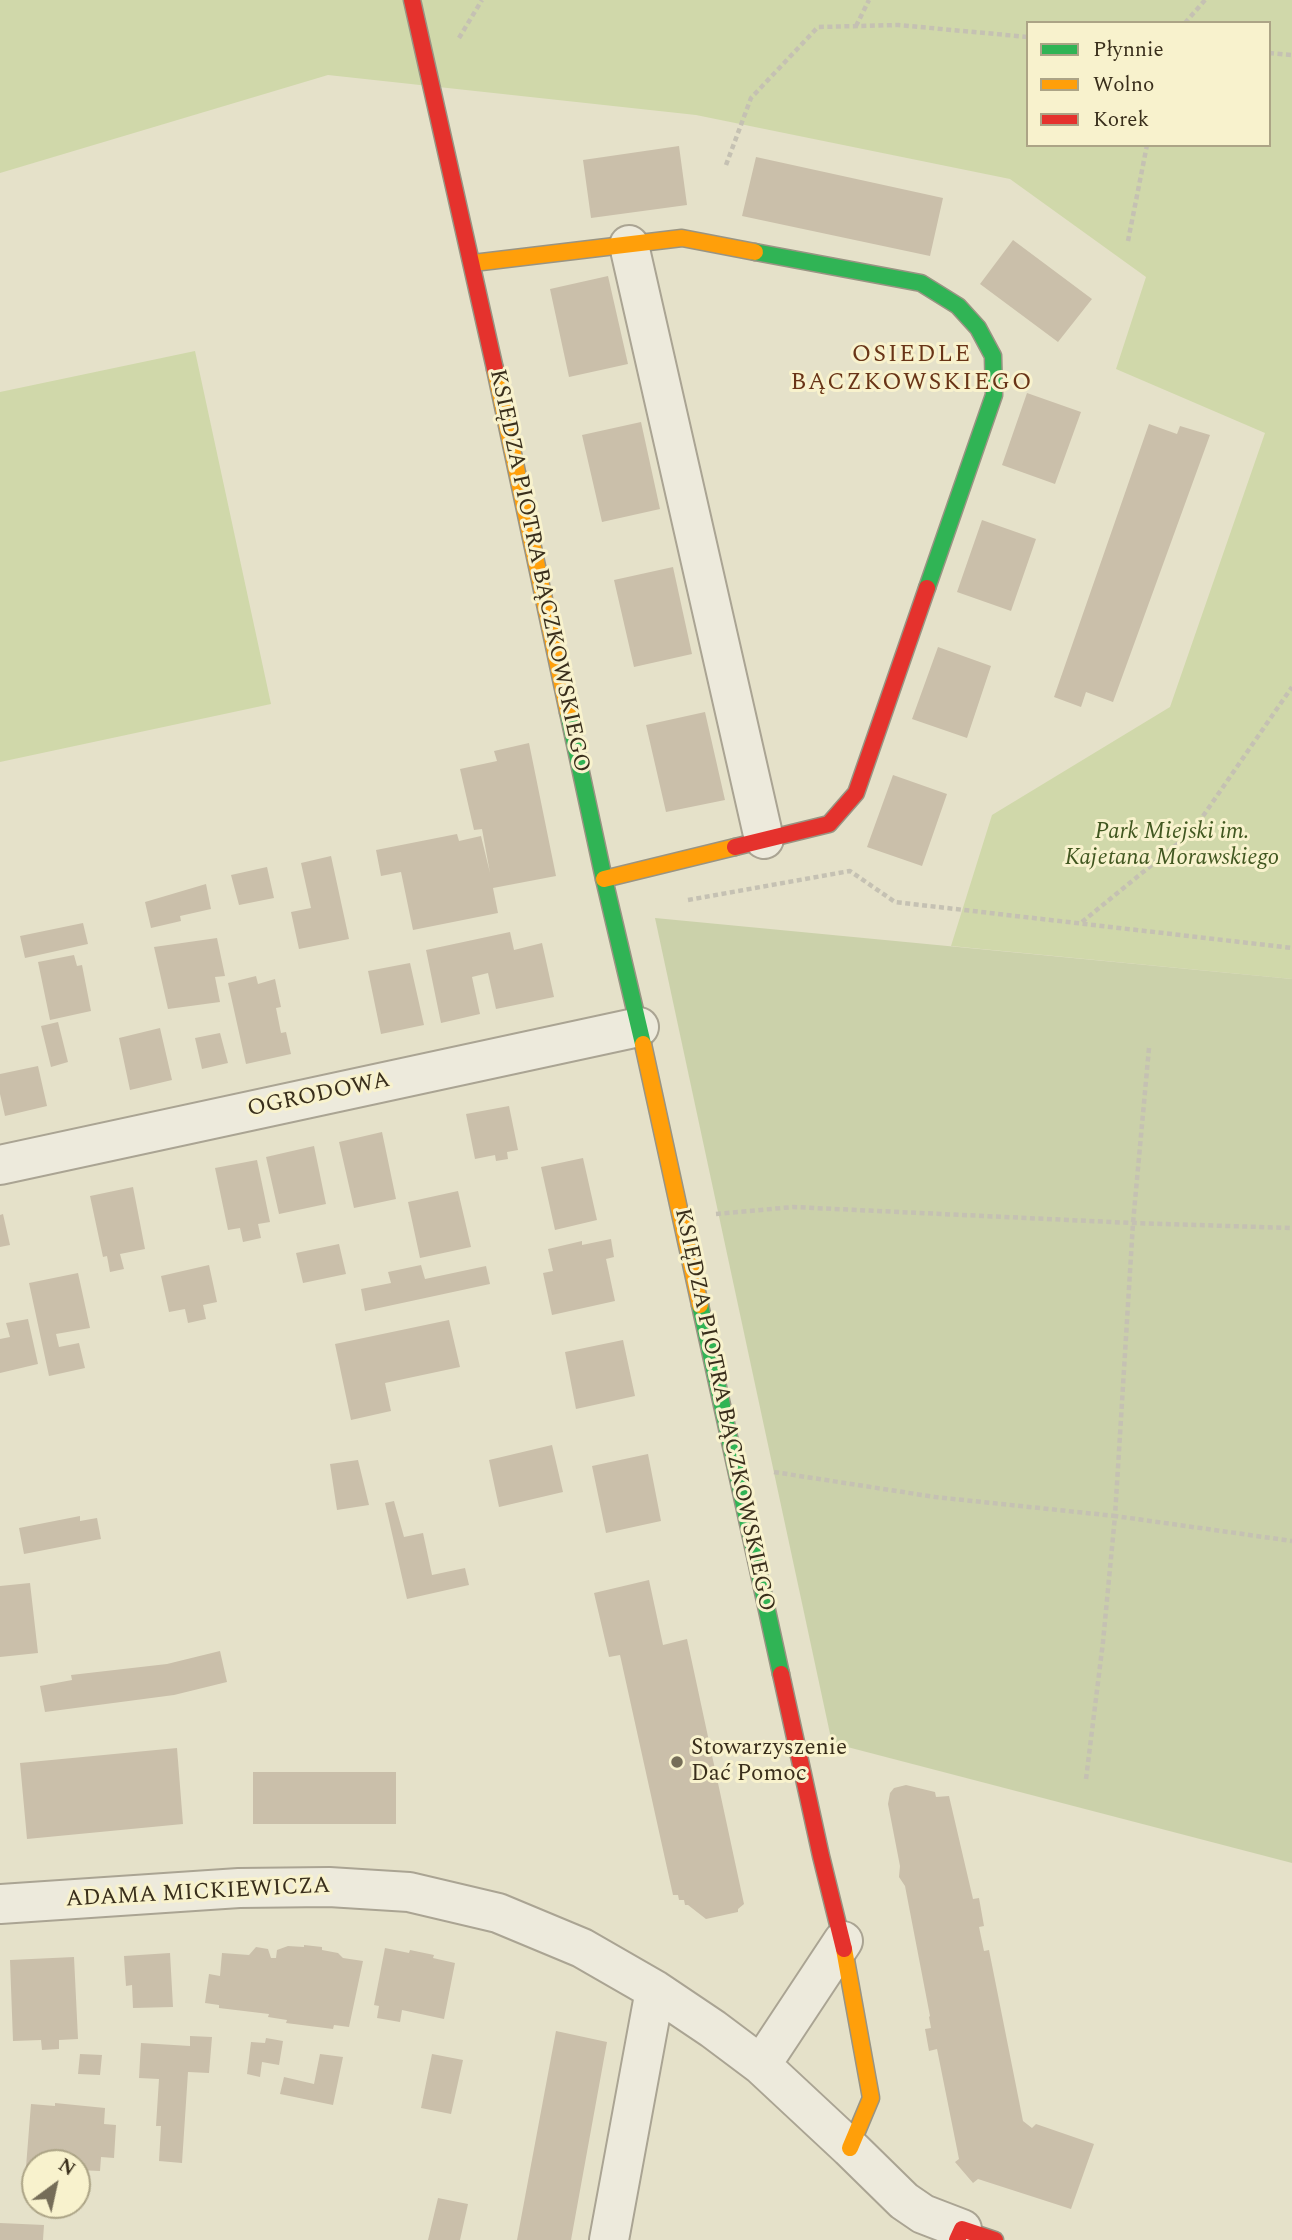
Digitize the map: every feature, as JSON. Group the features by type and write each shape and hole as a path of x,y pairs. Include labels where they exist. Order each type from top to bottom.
{"street":[{"name":"KSIĘDZA PIOTRA BĄCZKOWSKIEGO","path":"412,0 473,263 604,878 821,1856 843,1941 871,2098 850,2148"},
{"path":"473,263 682,238 921,283 958,306 978,328 993,356 994,395 856,793 829,824 604,878"},
{"path":"629,245 764,839"},
{"name":"OGRODOWA","path":"0,1165 639,1027"},
{"name":"ADAMA MICKIEWICZA","path":"0,1905 239,1888 329,1887 409,1892 498,1913 582,1948 655,1990 713,2029 761,2064 904,2201 923,2214 971,2236"},
{"path":"761,2064 843,1941"},
{"path":"609,2240 655,1990"}],"path":[{"path":"457,41 482,0"},
{"path":"855,26 869,0"},
{"path":"1187,21 1205,0"},
{"path":"726,165 751,98 818,27 898,25 1026,37"},
{"path":"1271,53 1292,55"},
{"path":"1128,241 1147,147"},
{"path":"1082,922 1192,832 1292,687"},
{"path":"686,900 850,872 895,902 1292,948"},
{"path":"1086,1779 1115,1516 1133,1223 1149,1048"},
{"path":"713,1214 793,1207 1292,1228"},
{"path":"770,1472 935,1497 1115,1516 1292,1541"}],"green space":[{"name":"Park Miejski im. Kajetana Morawskiego","path":"0,0 1292,0 1292,979 951,946 992,815 1170,707 1265,433 1116,369 1146,277 1010,179 696,115 328,75 0,173"},
{"path":"195,351 271,704 0,762 0,392"},
{"path":"655,918 1292,979 1292,1863 832,1743"}],"building":[{"path":"679,146 687,205 591,218 583,160"},
{"path":"756,157 943,198 930,256 742,216"},
{"path":"1013,240 1092,299 1058,342 980,284"},
{"path":"608,276 628,364 569,377 550,289"},
{"path":"1027,393 1081,412 1055,484 1002,465"},
{"path":"641,422 660,509 602,522 582,435"},
{"path":"1149,424 1177,434 1180,426 1210,435 1113,702 1086,692 1081,707 1054,697"},
{"path":"982,520 1036,539 1011,611 957,592"},
{"path":"673,567 692,654 634,667 614,580"},
{"path":"938,647 991,666 967,738 912,719"},
{"path":"705,712 725,800 666,812 646,725"},
{"path":"529,743 556,876 493,888 498,913 413,930 401,872 381,876 376,850 457,834 459,841 481,836 490,873 482,829 474,830 460,769 497,761 494,751"},
{"path":"893,775 947,794 922,866 867,847"},
{"path":"331,856 349,939 299,949 291,912 311,908 301,863"},
{"path":"267,867 274,898 239,905 231,875"},
{"path":"206,884 211,909 180,916 181,921 151,928 145,902"},
{"path":"83,923 88,944 25,958 20,936"},
{"path":"510,932 514,950 542,943 554,997 496,1009 488,973 472,977 480,1014 441,1023 426,950"},
{"path":"217,938 225,976 215,977 220,1002 168,1009 154,947"},
{"path":"74,955 77,966 82,965 91,1011 50,1020 38,962"},
{"path":"410,963 424,1025 381,1034 368,971"},
{"path":"256,976 258,984 275,979 281,1007 276,1008 281,1033 286,1032 291,1054 246,1064 228,983"},
{"path":"58,1022 68,1062 51,1067 41,1026"},
{"path":"160,1028 172,1080 130,1090 119,1038"},
{"path":"220,1033 228,1063 202,1069 195,1038"},
{"path":"38,1066 47,1106 5,1116 0,1094 0,1074"},
{"path":"509,1106 518,1150 507,1152 508,1159 496,1161 495,1155 475,1159 466,1114"},
{"path":"382,1132 396,1199 354,1208 339,1142"},
{"path":"314,1146 326,1204 279,1214 266,1157"},
{"path":"583,1158 597,1220 555,1230 541,1167"},
{"path":"257,1160 270,1222 258,1224 261,1238 243,1242 240,1228 228,1230 215,1168"},
{"path":"133,1187 145,1249 120,1254 124,1269 110,1272 107,1256 103,1257 90,1196"},
{"path":"458,1191 471,1247 420,1258 408,1202"},
{"path":"3,1214 10,1245 0,1247 0,1215"},
{"path":"611,1239 614,1257 606,1259 615,1301 552,1315 543,1273 553,1271 548,1249 582,1241 582,1245"},
{"path":"339,1244 346,1274 303,1283 296,1253"},
{"path":"209,1265 217,1302 203,1305 206,1319 188,1323 185,1309 169,1312 161,1276"},
{"path":"421,1265 425,1279 486,1266 490,1284 365,1311 361,1289 391,1283 388,1272"},
{"path":"78,1273 90,1328 56,1334 59,1347 79,1343 85,1368 49,1376 29,1283"},
{"path":"28,1319 38,1364 0,1373 0,1339 10,1337 6,1323"},
{"path":"449,1320 460,1367 385,1383 391,1411 351,1420 335,1344"},
{"path":"623,1340 635,1396 576,1409 565,1352"},
{"path":"552,1445 563,1492 499,1507 489,1460"},
{"path":"648,1454 661,1521 606,1533 592,1466"},
{"path":"358,1460 369,1505 337,1510 330,1464"},
{"path":"394,1501 404,1537 423,1533 432,1575 465,1568 469,1585 407,1599 385,1503"},
{"path":"80,1516 80,1521 97,1518 101,1539 24,1554 19,1528"},
{"path":"649,1580 663,1645 687,1639 744,1904 738,1912 706,1919 685,1905 684,1900 679,1900 678,1895 673,1895 620,1655 609,1657 594,1593"},
{"path":"30,1583 38,1653 0,1657 0,1586"},
{"path":"220,1651 227,1682 174,1695 45,1712 40,1686 72,1680 71,1675 167,1664"},
{"path":"177,1748 183,1824 27,1839 20,1763"},
{"path":"253,1772 396,1772 396,1824 253,1824"},
{"path":"906,1785 935,1792 936,1797 949,1796 973,1899 979,1898 984,1926 979,1927 984,1951 989,1950 1023,2121 1032,2128 1036,2124 1094,2144 1071,2209 978,2179 973,2183 955,2162 959,2159 937,2049 929,2051 925,2029 931,2028 930,2016 905,1886 899,1877 900,1866 888,1804 894,1788"},
{"path":"304,1945 322,1947 322,1950 338,1953 343,1958 363,1961 349,2027 334,2025 333,2029 286,2023 287,2020 268,2017 269,2014 219,2008 219,2005 205,2003 209,1974 220,1976 222,1953 249,1955 256,1947 268,1949 271,1958 276,1958 277,1950"},
{"path":"385,1948 434,1955 433,1958 455,1963 444,2019 402,2010 400,2022 377,2018 379,2006 374,2005"},
{"path":"170,1953 173,2007 133,2008 132,1985 126,1986 124,1956"},
{"path":"74,1957 78,2039 59,2040 59,2049 42,2050 41,2040 13,2041 10,1960"},
{"path":"556,2031 607,2042 571,2240 517,2240"},
{"path":"190,2036 212,2037 209,2073 188,2072 182,2163 159,2161 161,2126 156,2126 159,2079 139,2078 141,2043 190,2046"},
{"path":"266,2038 283,2041 279,2065 262,2062 260,2077 247,2074 251,2042 265,2043"},
{"path":"80,2054 102,2055 100,2075 78,2074"},
{"path":"320,2054 343,2057 333,2105 280,2094 284,2077 314,2084"},
{"path":"432,2054 463,2060 451,2114 421,2108"},
{"path":"55,2103 105,2108 104,2124 116,2125 114,2158 101,2157 100,2171 91,2171 91,2149 27,2149 31,2104 55,2106"},
{"path":"438,2198 468,2204 460,2240 428,2240"},
{"path":"0,2223 44,2225 43,2240 0,2240"}],"traffic: fast":[{"path":"755,252 921,283 958,306 978,328 993,356 994,395 927,588"},
{"path":"568,712 643,1044"},
{"path":"700,1305 781,1674"}],"traffic: slow":[{"path":"473,263 682,238 755,252"},
{"path":"495,369 568,712"},
{"path":"604,879 735,847"},
{"path":"643,1044 700,1305"},
{"path":"844,1949 871,2098 850,2148"}],"traffic: jam":[{"path":"412,0 495,369"},
{"path":"735,847 829,824 856,793 927,588"},
{"path":"781,1674 844,1949"},
{"path":"957,2240 962,2229 995,2240"}],"place":[{"name":"Stowarzyszenie Dać Pomoc","path":"677,1762"}],"district":[{"name":"OSIEDLE BĄCZKOWSKIEGO","path":"912,370"}]}
